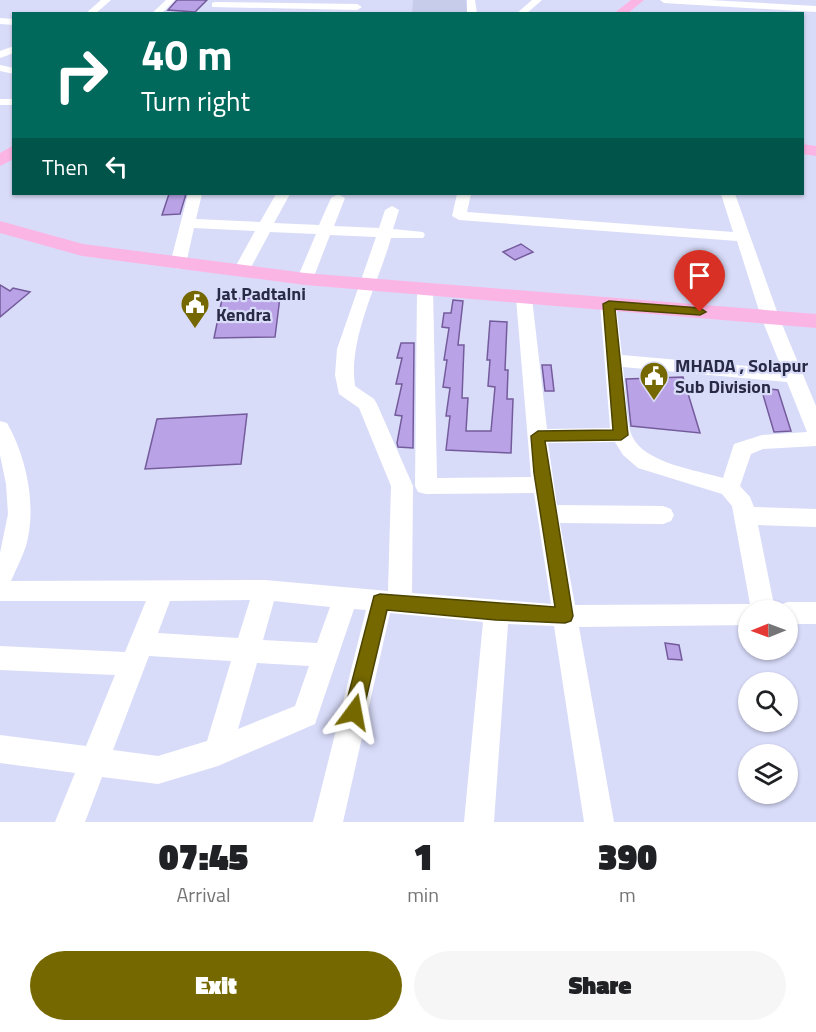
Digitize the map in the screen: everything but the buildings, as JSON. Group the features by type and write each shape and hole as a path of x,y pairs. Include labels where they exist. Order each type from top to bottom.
{"main road":[{"path":"622,12 638,0"},
{"path":"0,161 12,152"},
{"path":"0,227 82,250 305,279 816,321"}],"street":[{"path":"92,12 107,0"},
{"path":"157,12 171,0"},
{"path":"523,12 538,0"},
{"path":"664,0 714,4 729,2 816,9"},
{"path":"809,0 816,9"},
{"path":"714,4 719,12"},
{"path":"215,6 357,7"},
{"path":"178,264 195,195"},
{"path":"241,271 282,195"},
{"path":"464,195 459,216 743,237"},
{"path":"728,195 770,317 816,430"},
{"path":"305,279 327,230 338,198"},
{"path":"327,822 390,603 402,486 367,404 345,389 342,372 350,326 368,285 392,210"},
{"path":"188,223 418,235"},
{"path":"425,290 426,486 543,485"},
{"path":"524,298 543,485 599,822"},
{"path":"609,304 621,435 630,450 645,463 729,488 742,503 762,600"},
{"path":"614,360 794,376"},
{"path":"0,428 12,454 19,494 15,544 0,578"},
{"path":"538,436 621,435"},
{"path":"729,488 738,466 741,449 762,442 816,439"},
{"path":"548,514 663,515"},
{"path":"745,516 816,518"},
{"path":"0,591 265,590 390,603 565,616 738,614"},
{"path":"219,752 265,590"},
{"path":"70,822 162,591"},
{"path":"0,749 158,770 219,752 304,715 345,598"},
{"path":"479,822 496,612"},
{"path":"798,613 816,613"},
{"path":"0,658 247,652 325,655"}],"shaded area":[{"path":"413,0 466,0 467,12 412,12"}],"place":[{"name":"Jat Padtalni Kendra","path":"195,330"},
{"name":"MHADA , Solapur Sub Division","path":"654,402"}],"route":[{"path":"354,712 380,602 565,616 541,473 538,436 621,435 609,304 700,312"}]}
